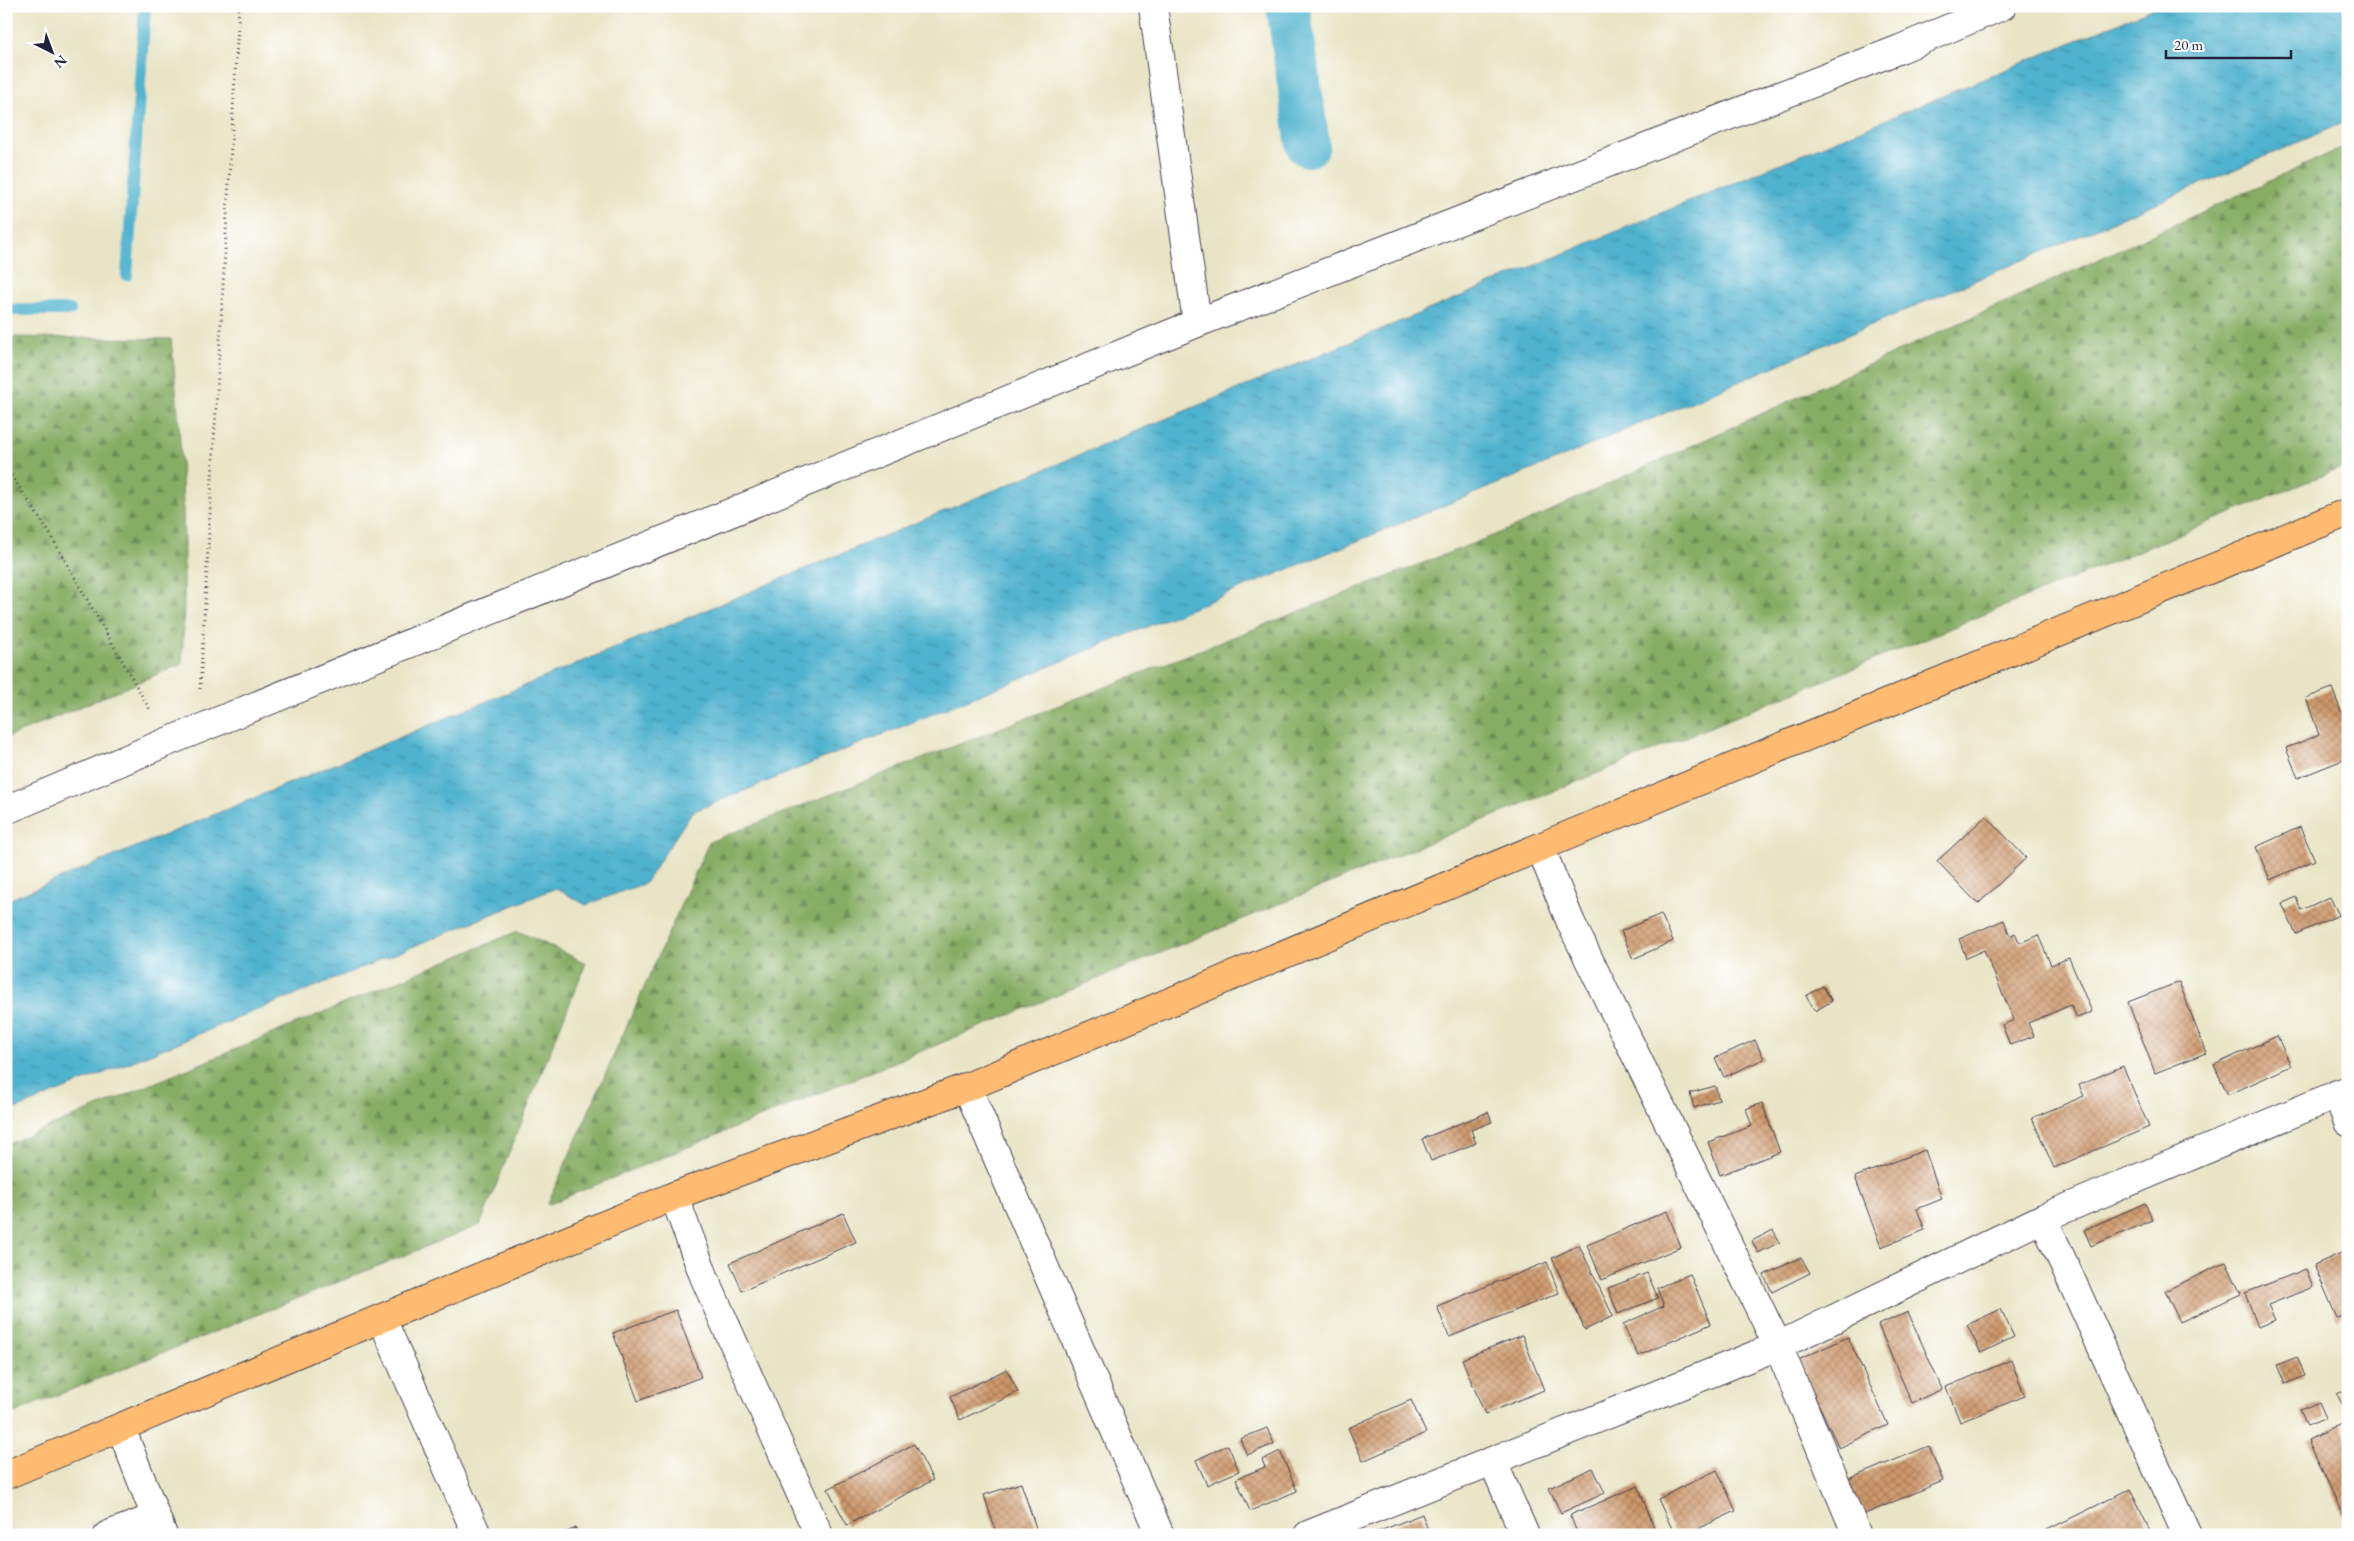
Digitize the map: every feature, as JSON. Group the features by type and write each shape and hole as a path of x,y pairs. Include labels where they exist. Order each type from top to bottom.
{"main road":[{"path":"6,1475 674,1196 968,1087 1540,846 2348,512"}],"street":[{"path":"1153,6 1197,323"},
{"path":"6,810 168,742 1197,323 1900,49 2002,6"},
{"path":"1540,846 1571,922 1778,1346 1857,1535"},
{"path":"968,1087 1160,1535"},
{"path":"1308,1535 1778,1346 2043,1218 2343,1092 2348,1122"},
{"path":"674,1196 705,1279 819,1535"},
{"path":"2043,1218 2187,1535"},
{"path":"382,1319 477,1535"},
{"path":"108,1535 159,1526 121,1428"},
{"path":"1493,1462 1525,1535"}],"path":[{"path":"198,730 239,6"},
{"path":"6,467 50,534 168,742"}],"green space":[{"path":"2348,145 2348,465 547,1205 709,842 1510,529"},
{"path":"6,337 171,339 181,461 184,583 182,664 6,738"},
{"path":"518,931 586,963 480,1225 6,1416 6,1145"}],"water":[{"path":"2159,6 2348,6 2348,121 1539,467 692,812 645,883 586,905 556,888 6,1113 6,901"}],"building":[{"path":"2332,688 2348,729 2348,758 2298,778 2286,748 2319,735 2306,698"},
{"path":"1986,816 2026,858 1978,904 1937,861"},
{"path":"2300,827 2315,860 2270,880 2256,847"},
{"path":"2296,897 2301,910 2330,897 2339,915 2296,934 2282,904"},
{"path":"1661,914 1673,941 1633,959 1621,931"},
{"path":"2004,920 2010,936 2015,933 2020,943 2038,935 2051,965 2069,958 2092,1012 2077,1018 2071,1005 2028,1023 2034,1036 2010,1045 2002,1025 2014,1020 1984,950 1966,958 1959,939"},
{"path":"2179,982 2206,1053 2155,1073 2128,1002"},
{"path":"1823,986 1832,1001 1815,1011 1806,996"},
{"path":"2277,1036 2291,1066 2228,1095 2214,1065"},
{"path":"1755,1040 1764,1059 1724,1077 1715,1058"},
{"path":"2123,1066 2149,1127 2054,1168 2032,1118 2084,1096 2079,1085"},
{"path":"1715,1086 1719,1100 1694,1108 1690,1093"},
{"path":"1762,1103 1780,1152 1720,1175 1708,1142 1752,1126 1746,1109"},
{"path":"1488,1112 1492,1122 1471,1130 1476,1143 1431,1161 1422,1139"},
{"path":"1925,1150 1942,1199 1917,1209 1925,1230 1881,1247 1855,1177"},
{"path":"2145,1203 2153,1220 2091,1246 2084,1230"},
{"path":"1667,1211 1681,1247 1602,1280 1587,1245"},
{"path":"843,1213 856,1242 742,1291 730,1263"},
{"path":"1773,1230 1780,1242 1758,1253 1752,1241"},
{"path":"1579,1245 1613,1316 1585,1330 1552,1258"},
{"path":"2348,1250 2348,1313 2337,1318 2314,1265"},
{"path":"1801,1257 1810,1273 1772,1292 1764,1275"},
{"path":"1547,1262 1559,1293 1449,1337 1437,1306"},
{"path":"2226,1262 2241,1294 2180,1322 2165,1291"},
{"path":"2306,1269 2313,1287 2268,1305 2275,1320 2258,1327 2245,1293"},
{"path":"1647,1273 1658,1298 1618,1314 1608,1288"},
{"path":"1690,1274 1711,1324 1638,1356 1623,1324 1664,1306 1657,1288"},
{"path":"2001,1309 2014,1337 1981,1353 1967,1325"},
{"path":"676,1310 701,1377 638,1401 613,1333"},
{"path":"1908,1312 1942,1389 1912,1403 1878,1325"},
{"path":"1522,1335 1544,1390 1485,1414 1462,1359"},
{"path":"1848,1337 1888,1425 1839,1448 1798,1360"},
{"path":"2297,1357 2305,1376 2285,1384 2277,1365"},
{"path":"2011,1360 2025,1396 1960,1422 1946,1387"},
{"path":"1007,1369 1018,1392 960,1420 950,1397"},
{"path":"2348,1389 2348,1411 2346,1412 2337,1394"},
{"path":"1411,1400 1426,1433 1363,1461 1348,1428"},
{"path":"2319,1402 2326,1418 2307,1426 2300,1410"},
{"path":"2341,1424 2348,1438 2348,1517 2345,1519 2308,1440"},
{"path":"1267,1428 1274,1444 1247,1455 1240,1439"},
{"path":"914,1444 933,1480 847,1525 828,1489"},
{"path":"1228,1445 1239,1471 1207,1485 1196,1460"},
{"path":"1929,1446 1943,1481 1860,1516 1846,1480"},
{"path":"1280,1451 1297,1491 1250,1511 1236,1479 1265,1467 1262,1460"},
{"path":"1593,1468 1605,1493 1561,1513 1549,1488"},
{"path":"1717,1470 1736,1511 1685,1535 1675,1535 1658,1499"},
{"path":"1021,1483 1038,1534 997,1535 984,1495"},
{"path":"1638,1486 1657,1535 1578,1535 1570,1515"},
{"path":"2130,1489 2152,1535 2046,1535 2045,1531"},
{"path":"1422,1514 1430,1535 1370,1535"},
{"path":"576,1528 578,1535 559,1535"}],"waterway":[{"path":"127,275 145,6"},
{"path":"1288,6 1308,145"},
{"path":"6,310 70,310"}]}
